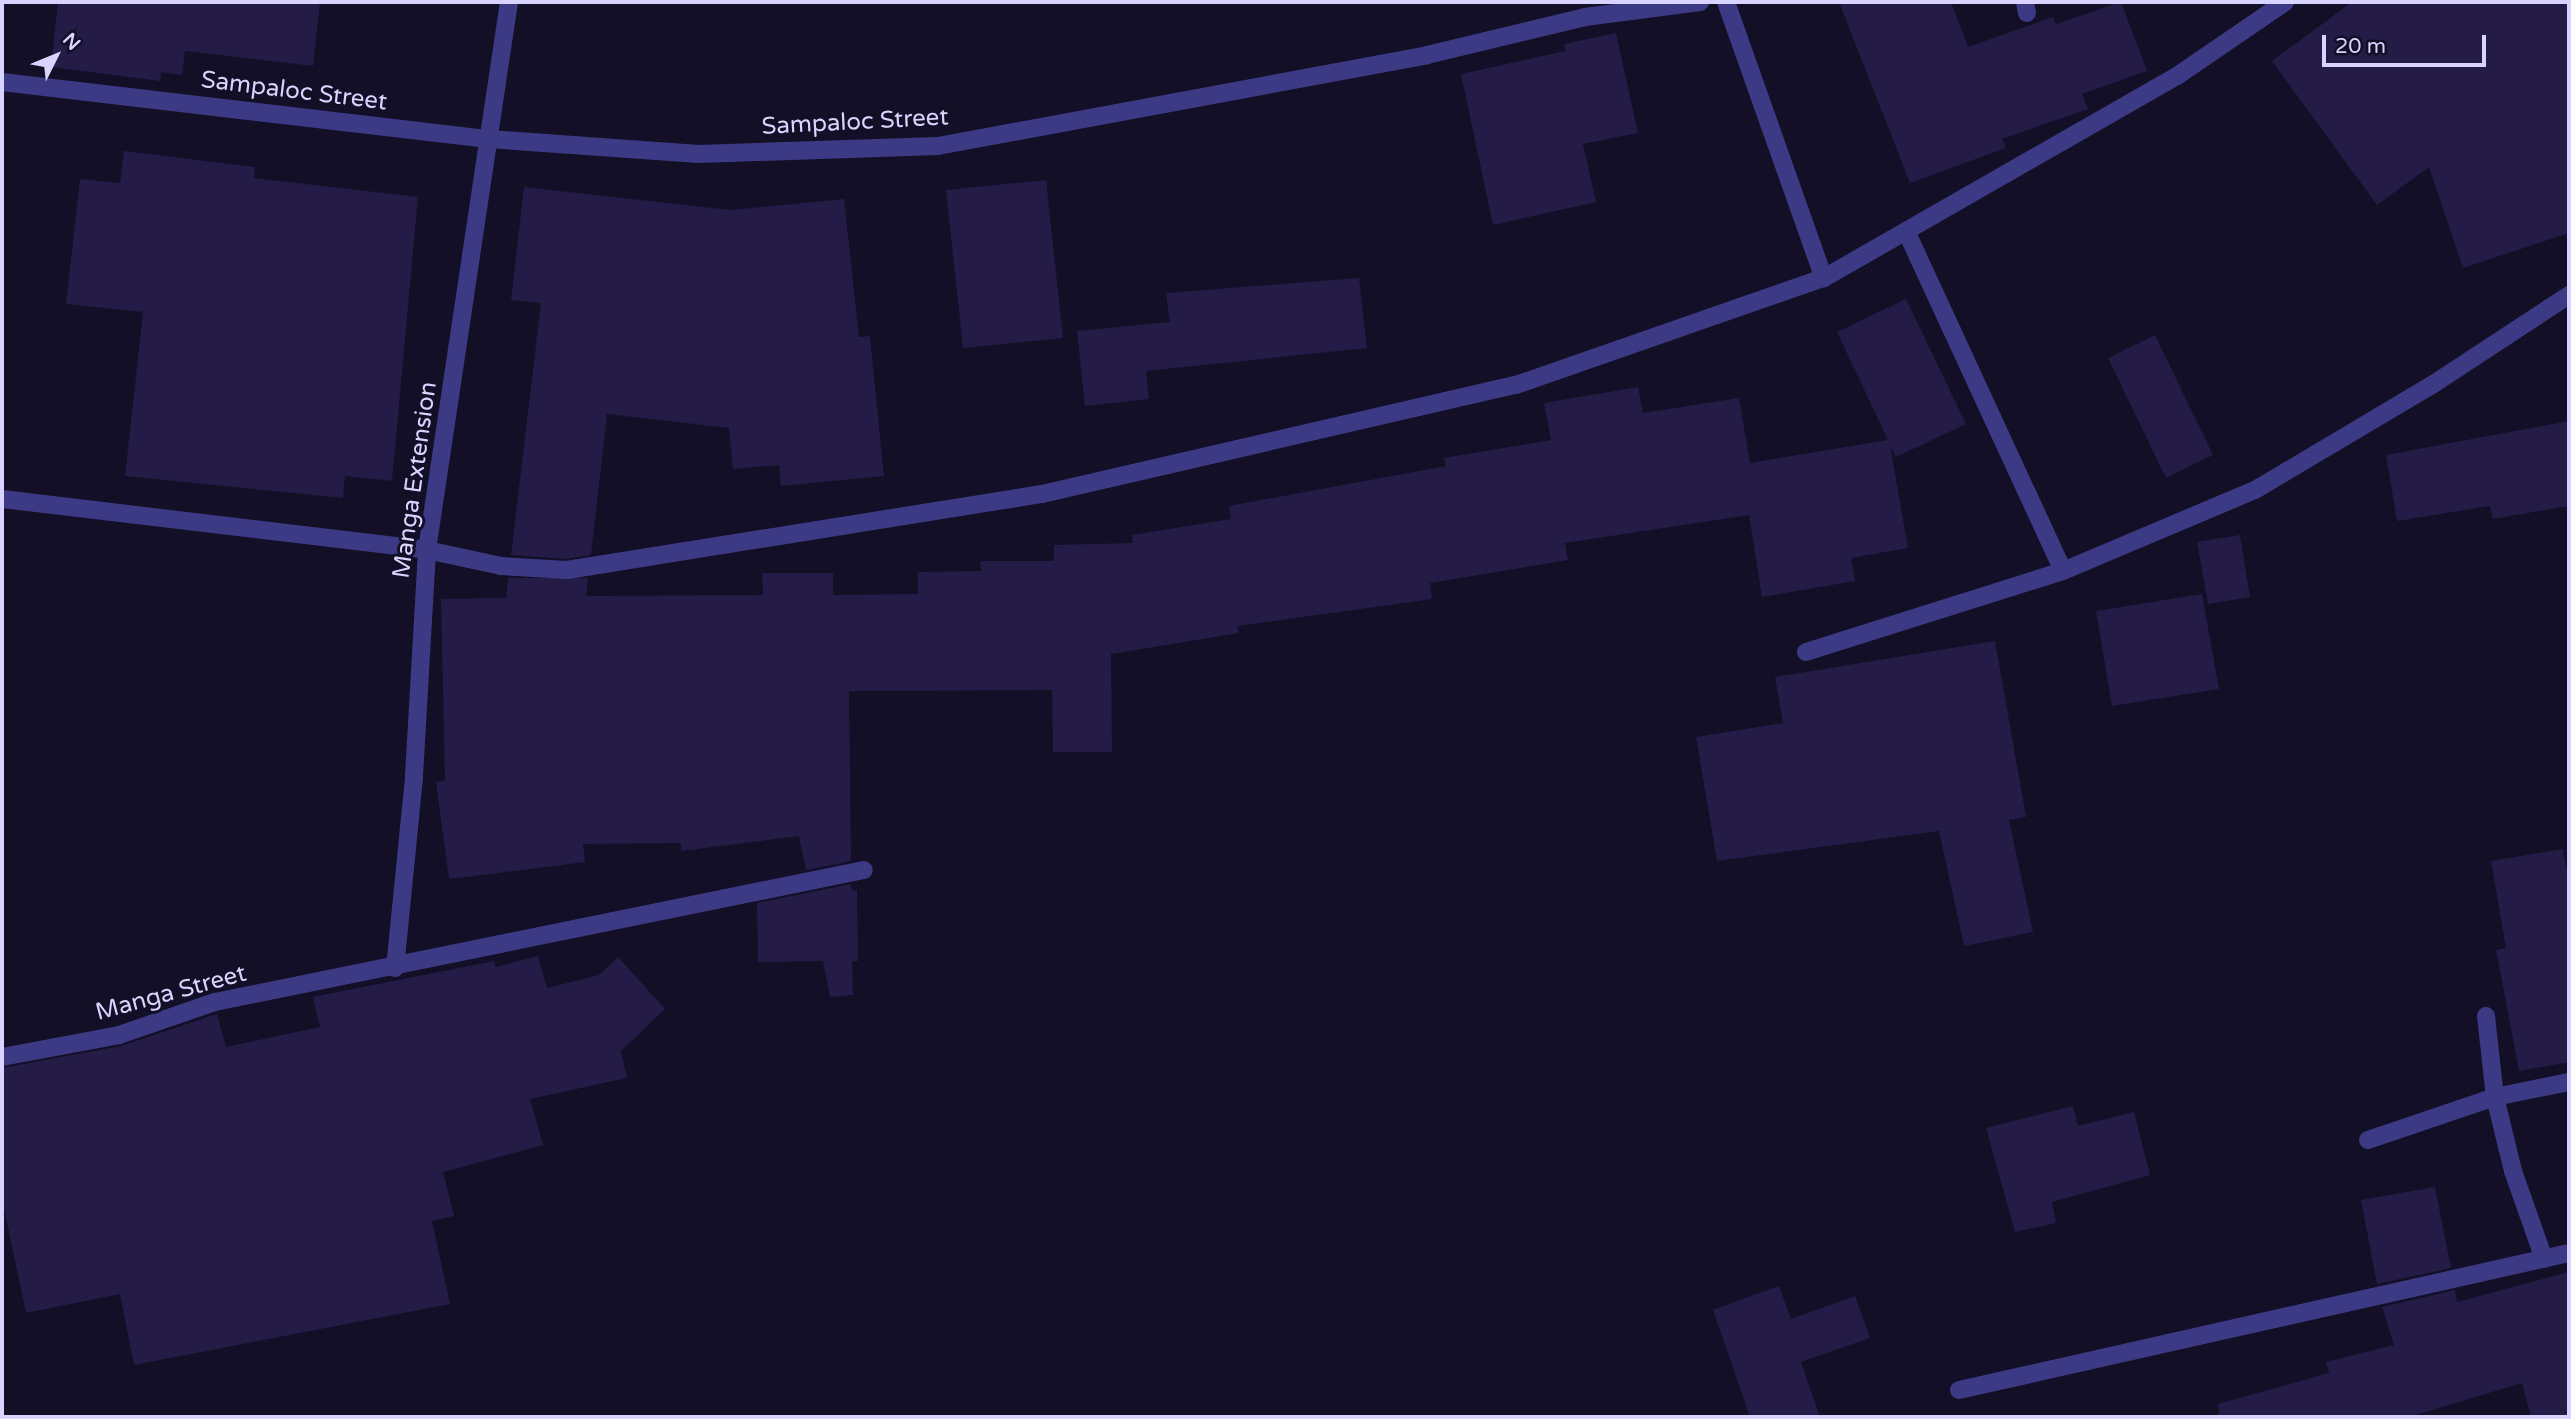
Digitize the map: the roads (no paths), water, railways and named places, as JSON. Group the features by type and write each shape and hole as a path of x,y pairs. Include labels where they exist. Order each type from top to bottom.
{"street":[{"name":"Manga Extension","path":"395,968 414,776 427,550 509,2"},
{"name":"Sampaloc Street","path":"2,82 489,139 698,153 938,146 1427,55 1585,17 1700,2"},
{"path":"1726,2 1824,278"},
{"path":"2,499 427,550 501,566 567,570 1042,494 1516,384 1824,278 1907,233 2177,76 2285,2"},
{"path":"1907,233 2063,571"},
{"path":"1807,652 2063,571 2255,490 2432,385 2569,295"},
{"name":"Manga Street","path":"2,1057 119,1035 215,1002 395,968 640,913 864,870"},
{"path":"2486,1016 2496,1097 2513,1171 2544,1259"},
{"path":"2368,1140 2496,1097 2569,1082"},
{"path":"1959,1390 2569,1253"}]}
